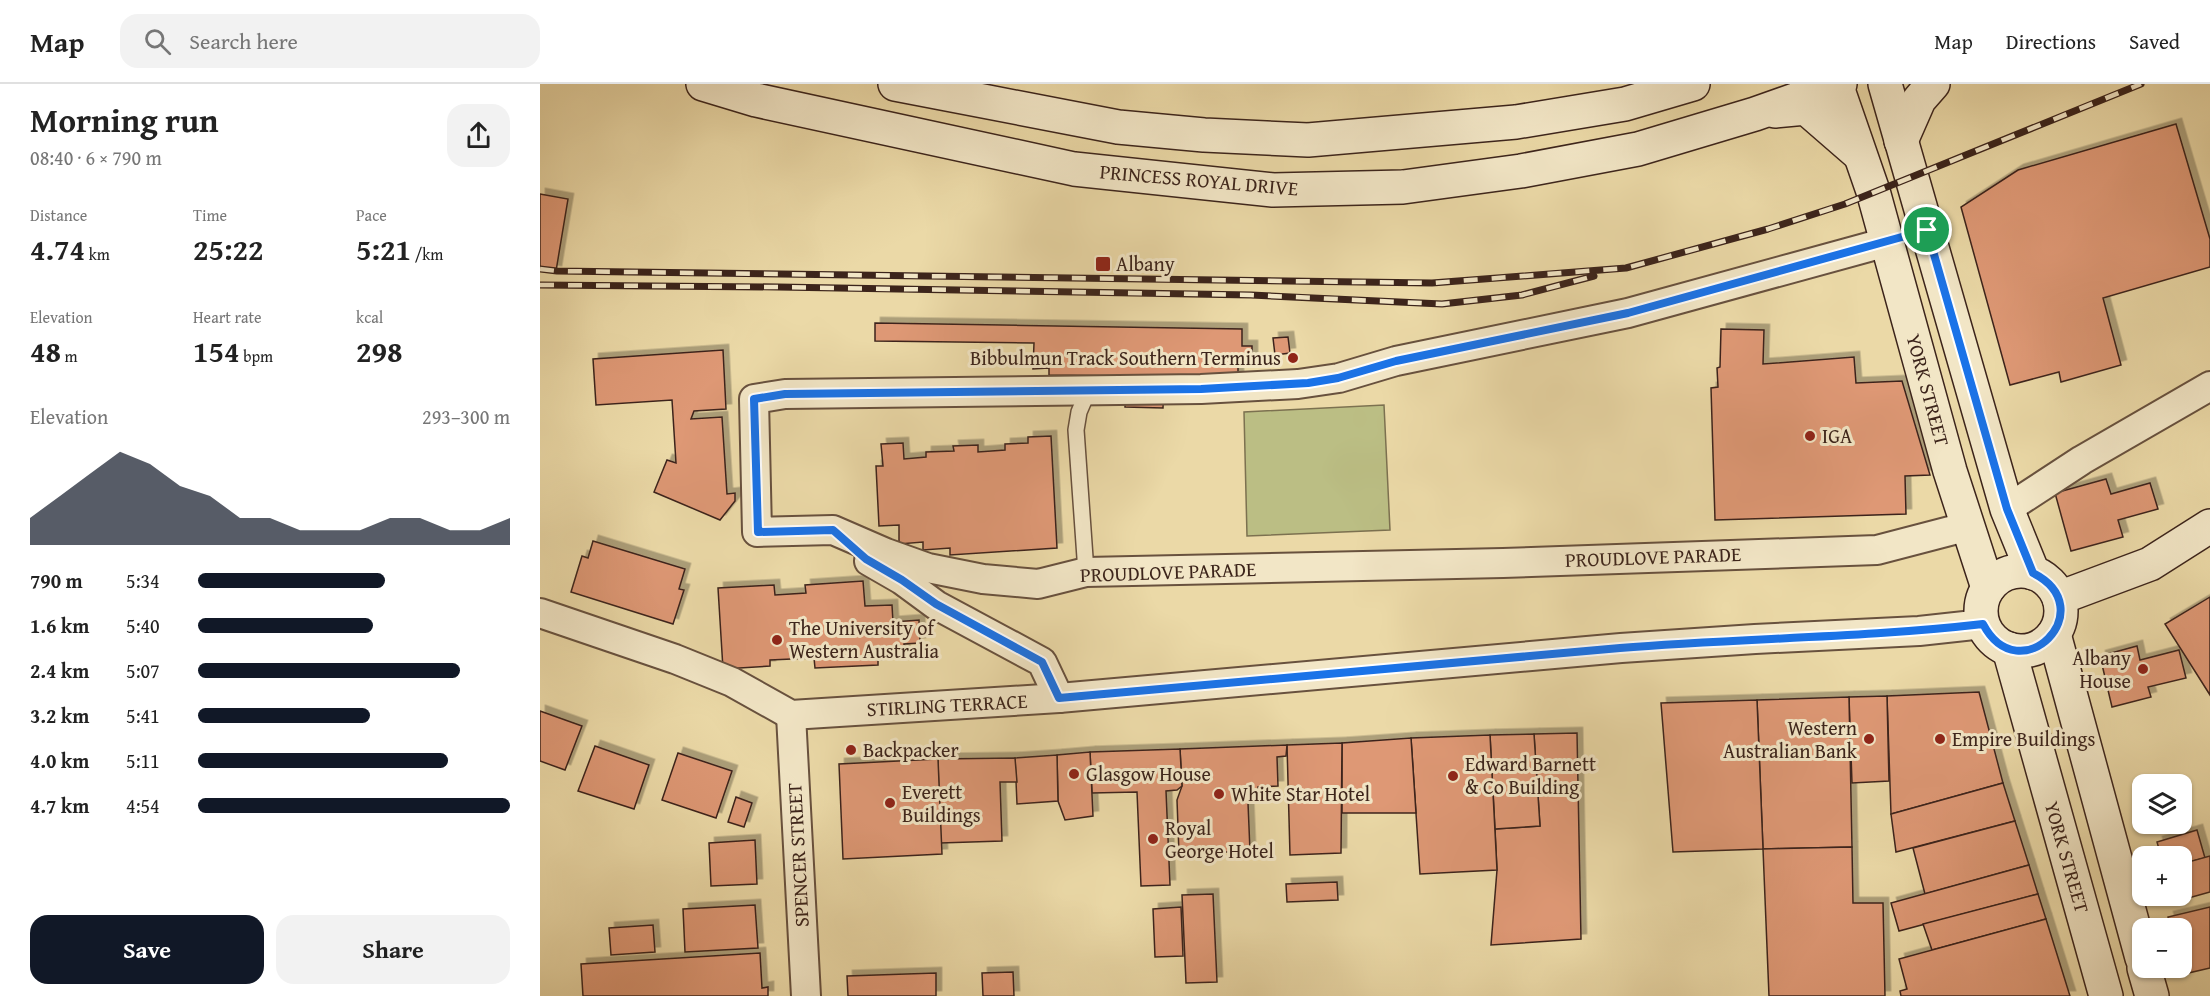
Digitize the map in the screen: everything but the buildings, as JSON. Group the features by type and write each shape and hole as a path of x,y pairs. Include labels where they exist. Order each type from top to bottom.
{"main road":[{"name":"PRINCESS ROYAL DRIVE","path":"703,84 758,92 1074,169 1273,190 1403,187 1521,171 1638,150 1755,114 1837,84 1874,191"},
{"path":"895,84 1118,128 1308,140 1516,122 1625,104 1693,84"},
{"path":"1885,84 2007,509 2033,573"},
{"path":"1901,141 1919,100 1933,84"},
{"path":"1755,114 1806,108 1861,155"},
{"name":"YORK STREET","path":"1874,191 1950,471 1988,588"},
{"path":"1887,242 1927,230"},
{"path":"1969,526 2007,509"},
{"path":"2059,598 2150,564 2210,526"},
{"path":"2020,571 2044,578 2059,598 2060,617 2054,634 2034,649 2021,651 2009,649 1993,639 1983,624 1982,605 1988,588 2008,573 2020,571"},
{"path":"2054,634 2132,921"},
{"name":"YORK STREET","path":"2009,649 2106,996"},
{"path":"2147,978 2152,996"}],"street":[{"name":"PROUDLOVE PARADE","path":"1887,242 1628,313 1396,361 1338,378 1298,384 1088,391 785,394 754,399 758,532 833,530 928,568 983,579 1038,585 1086,572 1503,563 1877,550 1969,526"},
{"path":"2007,509 2082,460 2210,386"},
{"path":"833,530 866,559 902,580 936,604 1042,662 1059,698"},
{"path":"540,613 675,659 732,682 791,715"},
{"name":"STIRLING TERRACE","path":"791,715 1059,698 1621,648 1919,631 1983,624"},
{"name":"SPENCER STREET","path":"791,715 806,996"}],"lane":[{"path":"1086,572 1076,430 1079,412 1088,391"}],"green space":[{"path":"1384,405 1390,530 1247,536 1244,412"}],"railway":[{"path":"540,269 1432,283 1626,268 1768,229 1845,204 2141,84"},
{"path":"540,285 1251,295 1442,304 1522,295 1594,276"}],"place":[{"name":"Albany","path":"1103,264"},
{"name":"Bibbulmun Track Southern Terminus","path":"1293,358"},
{"name":"IGA","path":"1810,436"},
{"name":"The University of Western Australia","path":"777,640"},
{"name":"Albany House","path":"2143,669"},
{"name":"Western Australian Bank","path":"1869,739"},
{"name":"Empire Buildings","path":"1940,739"},
{"name":"Backpacker","path":"851,750"},
{"name":"Glasgow House","path":"1074,774"},
{"name":"Edward Barnett & Co Building","path":"1453,776"},
{"name":"White Star Hotel","path":"1219,794"},
{"name":"Everett Buildings","path":"890,803"},
{"name":"Royal George Hotel","path":"1153,839"}],"route":[{"path":"1927,230 2007,509 2033,573 2044,578 2059,598 2061,610 2054,634 2034,649 2021,651 1997,644 1983,624 1919,631 1621,648 1059,698 1042,662 936,604 902,580 866,559 833,530 758,532 754,399 785,394 1201,389 1308,383 1338,378 1396,361 1628,313 1927,230"}]}
